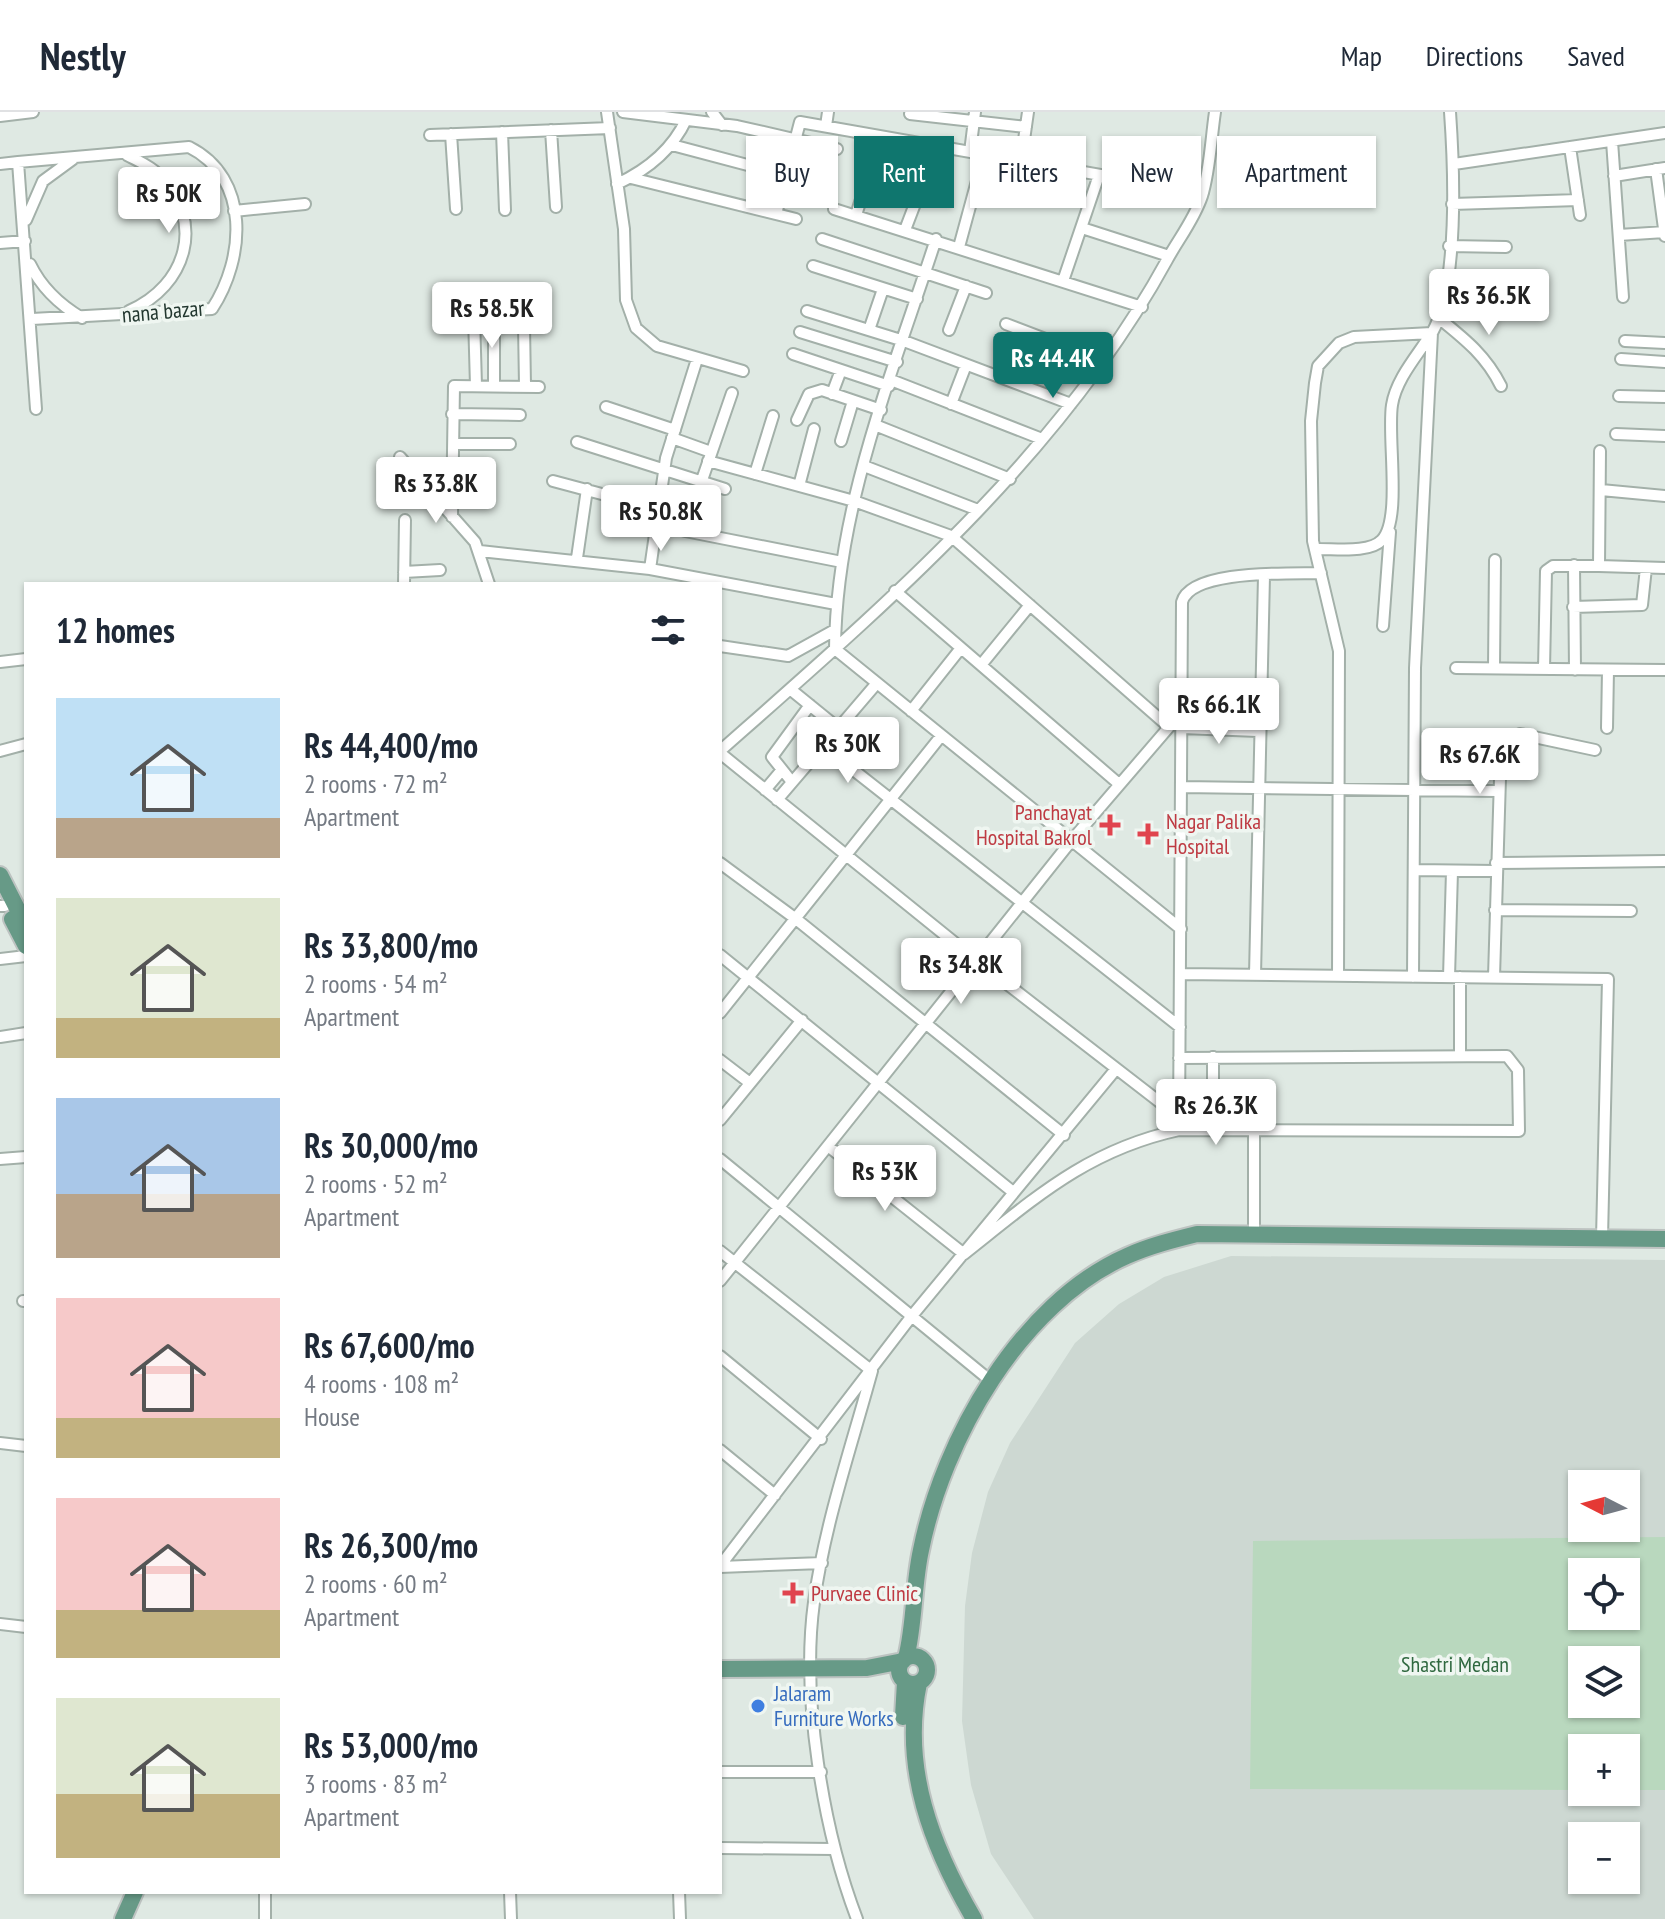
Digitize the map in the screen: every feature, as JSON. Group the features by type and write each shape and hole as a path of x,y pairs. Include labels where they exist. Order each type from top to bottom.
{"main road":[{"path":"0,875 24,941"},
{"path":"9,900 24,923"},
{"path":"963,1919 943,1886 917,1825 906,1762 909,1670 920,1550 938,1486 962,1433 992,1382 1031,1327 1078,1285 1126,1256 1197,1234 1665,1239"},
{"path":"722,1669 909,1670"},
{"path":"909,1670 920,1796 945,1869 974,1919"},
{"path":"123,1919 134,1894"}],"street":[{"path":"0,116 33,112"},
{"path":"607,112 624,229 626,300 636,328 657,346 743,371"},
{"path":"623,112 795,132 805,136"},
{"path":"712,112 722,125"},
{"path":"794,136 797,112"},
{"path":"826,126 828,112"},
{"path":"1025,136 1028,112"},
{"path":"722,750 835,649 1010,479 1071,404 1142,307 1193,219 1203,193 1215,112"},
{"path":"1383,626 1391,513 1392,403 1400,380 1440,319 1446,294 1454,164 1450,112"},
{"path":"910,114 975,116 1026,127"},
{"path":"972,136 975,116"},
{"path":"617,184 631,178 672,145 686,120"},
{"path":"795,132 800,122 876,136"},
{"path":"430,135 610,128"},
{"path":"551,130 556,207"},
{"path":"502,132 505,210"},
{"path":"1454,164 1665,133"},
{"path":"451,134 456,209"},
{"path":"1612,141 1623,297"},
{"path":"672,145 746,165"},
{"name":"nana bazar","path":"0,164 189,147 203,154 228,183 234,211 234,268 212,309 84,319 32,319"},
{"path":"1570,147 1580,215"},
{"path":"954,149 970,152"},
{"path":"121,315 159,292 175,275 186,249 186,219 176,194 157,172 125,154"},
{"path":"24,235 31,204 43,181 73,159"},
{"path":"18,162 32,319 36,409"},
{"path":"1614,176 1660,169 1664,233 1619,235"},
{"path":"1086,173 1203,193"},
{"path":"1063,281 1099,175"},
{"path":"631,178 796,219"},
{"path":"1452,204 1578,200"},
{"path":"234,211 305,204"},
{"path":"959,247 970,207"},
{"path":"776,214 777,208"},
{"path":"856,215 858,208"},
{"path":"905,230 913,208"},
{"path":"834,209 1142,307"},
{"path":"1082,228 1169,256"},
{"path":"0,243 24,235"},
{"path":"822,239 986,293"},
{"path":"835,649 836,604 854,501 875,425 936,239"},
{"path":"1449,246 1506,247"},
{"path":"26,256 37,280 68,309 84,319"},
{"path":"813,266 917,299"},
{"path":"949,330 966,286"},
{"path":"869,330 883,289"},
{"path":"1446,294 1521,299"},
{"path":"494,303 494,386"},
{"path":"807,311 904,341 1071,404"},
{"path":"474,316 476,386"},
{"path":"1440,319 1489,362 1501,386"},
{"path":"1006,324 1103,361"},
{"path":"524,325 525,386"},
{"path":"800,332 897,362"},
{"path":"1338,976 1339,651 1315,549 1310,486 1311,421 1318,366 1339,343 1354,337 1432,333"},
{"path":"1413,977 1415,654 1432,333"},
{"path":"1625,341 1665,343"},
{"path":"793,354 890,383 1042,439"},
{"path":"650,569 664,467 697,359"},
{"path":"1621,359 1665,362"},
{"path":"951,404 966,365"},
{"path":"832,394 841,370"},
{"path":"452,517 454,386 539,387"},
{"path":"797,420 809,394 822,390 881,410"},
{"path":"702,480 732,393"},
{"path":"1619,396 1665,397"},
{"path":"841,441 853,401"},
{"path":"606,407 673,434 710,456 755,474 854,501 951,536 1169,727"},
{"path":"452,414 520,415"},
{"path":"755,474 773,416"},
{"path":"875,425 1010,479"},
{"path":"799,486 814,429"},
{"path":"1616,434 1665,436"},
{"path":"577,442 664,467 725,489"},
{"path":"453,444 510,444"},
{"path":"1599,566 1600,451"},
{"path":"400,457 480,551 488,582"},
{"path":"864,466 978,510"},
{"path":"553,481 658,509"},
{"path":"577,558 587,489"},
{"path":"1601,490 1665,496"},
{"path":"1315,549 1371,547 1380,543 1391,513"},
{"path":"405,520 404,578 440,570"},
{"path":"685,531 842,562"},
{"path":"480,551 577,558 719,582"},
{"path":"1494,668 1495,560"},
{"path":"1574,565 1575,670"},
{"path":"1544,669 1546,571 1553,566 1574,565 1665,568"},
{"path":"1573,607 1642,605 1646,568"},
{"path":"1179,1130 1181,713 1185,592 1210,580 1321,573"},
{"path":"1255,975 1256,787 1264,576"},
{"path":"722,583 836,604"},
{"path":"895,591 1119,784"},
{"path":"981,665 1030,605"},
{"path":"722,646 788,656 835,630"},
{"path":"911,711 961,648"},
{"path":"835,649 1181,929"},
{"path":"0,662 24,659"},
{"path":"1456,668 1665,670"},
{"path":"1607,728 1608,670"},
{"path":"777,800 877,683"},
{"path":"790,689 838,728"},
{"path":"792,782 773,762 774,750 810,705"},
{"path":"722,1279 1072,840 1181,713"},
{"path":"1182,728 1258,731"},
{"path":"1494,977 1497,791 1501,745 1512,735 1530,735 1595,750"},
{"path":"722,1011 941,736"},
{"path":"0,751 24,745"},
{"path":"823,746 893,798 1180,1027"},
{"path":"722,754 976,960 1179,1117"},
{"path":"765,790 781,771"},
{"path":"1181,787 1414,787 1497,791"},
{"path":"1414,870 1665,861"},
{"path":"722,864 796,919 1064,1135"},
{"path":"1452,871 1460,1055"},
{"path":"1495,910 1631,911"},
{"path":"0,959 24,956"},
{"path":"722,956 1013,1192"},
{"path":"1180,974 1608,979 1602,1238"},
{"path":"722,1118 802,1020"},
{"path":"0,1037 24,1033"},
{"path":"964,1254 1052,1185 1111,1149 1179,1130 1519,1131 1518,1070 1507,1056 1179,1058"},
{"path":"1213,1057 1213,1097 1248,1101"},
{"path":"722,1062 750,1083"},
{"path":"722,1564 821,1439 911,1317 1116,1069"},
{"path":"1254,1131 1254,1233"},
{"path":"828,1146 964,1254"},
{"path":"0,1159 24,1157"},
{"path":"722,1161 992,1382"},
{"path":"722,1253 872,1371"},
{"path":"722,1358 821,1439"},
{"path":"857,1919 833,1849 821,1772 812,1668 814,1604 822,1563 841,1477 872,1371"},
{"path":"0,1443 24,1446"},
{"path":"722,1452 775,1495"},
{"path":"722,1567 822,1563"},
{"path":"0,1624 24,1627"},
{"path":"722,1772 821,1772"},
{"path":"722,1848 833,1849"},
{"path":"265,1894 265,1919"},
{"path":"510,1894 511,1919"},
{"path":"679,1894 680,1919"}],"shaded area":[{"path":"1231,1256 1665,1260 1665,1919 1034,1919 991,1854 971,1785 962,1721 965,1606 972,1553 988,1492 1010,1443 1075,1343 1119,1304 1164,1277"}],"green space":[{"name":"Shastri Medan","path":"1640,1537 1665,1537 1665,1790 1640,1790 1640,1734 1568,1734 1568,1790 1250,1789 1253,1541 1568,1538 1568,1542 1640,1542"}],"place":[{"name":"Panchayat Hospital Bakrol","path":"1110,825"},
{"name":"Nagar Palika Hospital","path":"1148,834"},
{"name":"Purvaee Clinic","path":"793,1593"},
{"name":"Jalaram Furniture Works","path":"758,1706"}]}
